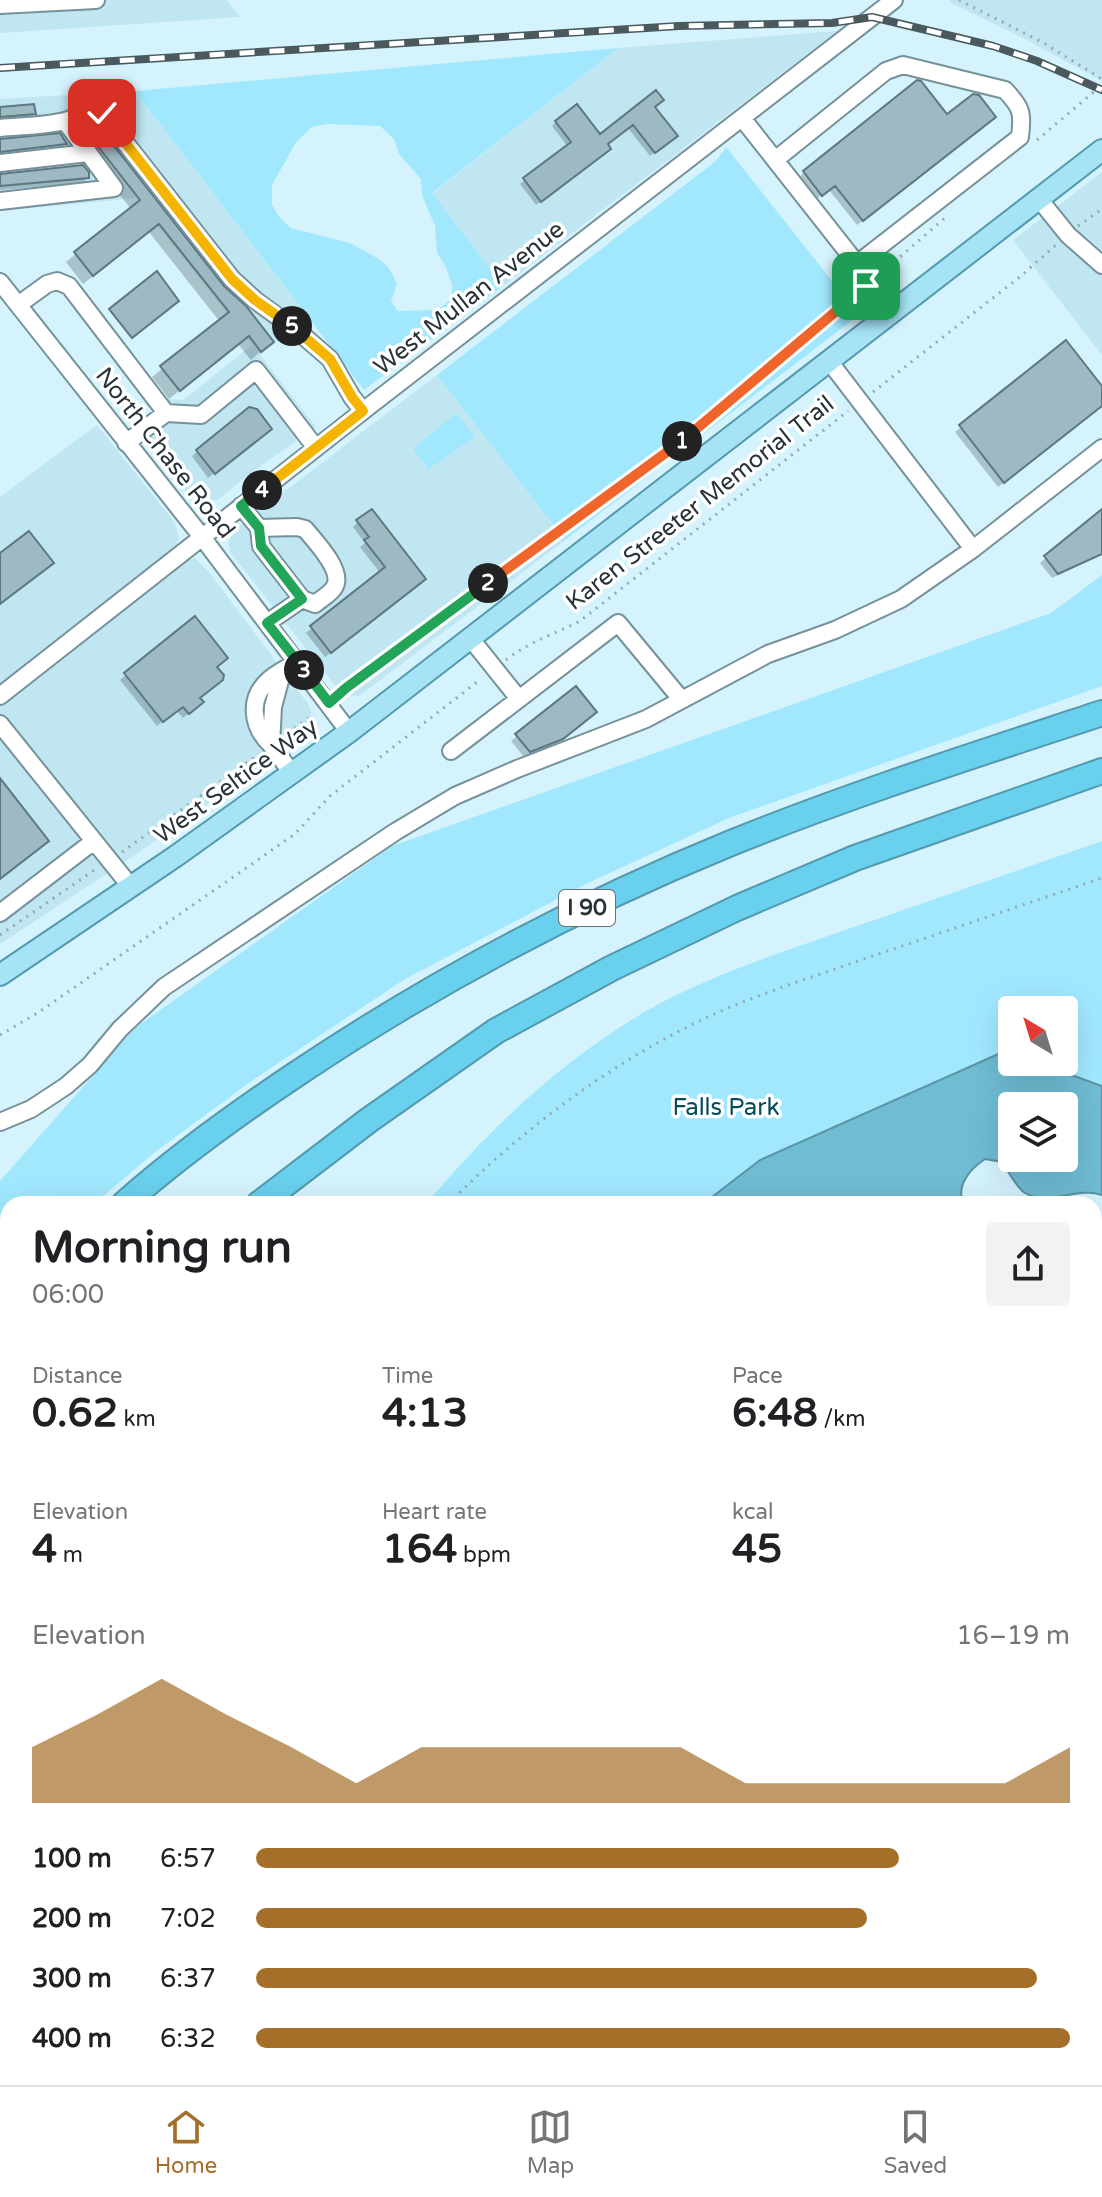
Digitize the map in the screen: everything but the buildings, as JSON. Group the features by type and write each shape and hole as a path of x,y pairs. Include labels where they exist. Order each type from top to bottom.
{"highway":[{"path":"876,789 1102,702"},
{"name":"I 90","path":"134,1196 261,1098 388,1015 550,926 731,843 876,789 1102,713"},
{"path":"269,1196 369,1120 496,1031 612,968 737,908 855,858 1102,771"}],"main road":[{"name":"West Seltice Way","path":"0,975 131,887 349,732 1102,150"}],"street":[{"path":"0,5 96,0"},
{"name":"West Mullan Avenue","path":"0,696 894,0"},
{"path":"742,118 775,160 857,264 1020,137 1023,116 1005,90 903,65 886,71 775,160"},
{"path":"0,128 65,121 88,112 102,113 232,279 330,359 363,411"},
{"path":"0,201 114,188 65,121"},
{"path":"0,163 88,153"},
{"path":"1039,199 1068,235 1102,265"},
{"path":"18,305 47,284 57,281 69,286 166,413"},
{"name":"North Chase Road","path":"0,282 202,537 349,732"},
{"path":"829,361 973,549"},
{"path":"126,443 166,413 201,415 256,370 316,448"},
{"path":"0,1122 31,1109 66,1086 164,987 395,832 455,796 646,719 768,654 835,630 901,599 973,549 1102,448"},
{"path":"241,506 259,528 261,546 302,599 315,604 334,589 337,583 331,563 305,529 259,528"},
{"path":"267,623 302,599"},
{"path":"451,751 618,623 681,699"},
{"path":"471,639 519,699"},
{"path":"292,773 261,735 256,724 255,705 270,679 297,661"},
{"path":"0,724 131,887"},
{"path":"0,913 94,841"}],"path":[{"path":"959,0 1042,42 1102,79"},
{"path":"1030,146 1102,85"},
{"name":"Karen Streeter Memorial Trail","path":"0,1035 39,1012 295,834 330,796 520,649 580,621 1021,276 1102,209"},
{"path":"0,935 203,796 686,438 949,214"},
{"path":"457,1196 515,1141 570,1098 693,1025 827,972 1102,878"}],"shaded area":[{"path":"0,0 227,0 240,17 0,33"},
{"path":"949,0 1102,0 1102,81 953,4"},
{"path":"837,31 503,286 432,194 618,48"},
{"path":"135,91 307,316 260,355 316,427 218,500 194,498 180,487 132,427 168,399 183,400 252,345 136,198 0,211 0,99"},
{"path":"1102,172 1102,355 1013,240"},
{"path":"437,375 565,540 359,696 345,695 230,552 228,542 234,530"},
{"path":"97,425 175,523 179,539 173,551 0,686 0,497"},
{"path":"195,558 209,572 308,704 312,727 303,737 129,859 0,944 0,702 187,559"},
{"path":"998,1054 998,1076 1074,1076 1102,1086 1102,1195 1032,1196 1018,1187 1008,1172 1078,1172 1078,1092 998,1092 998,1161 985,1159 974,1168 963,1184 961,1196 713,1196 760,1160"}],"green space":[{"path":"618,48 432,193 503,286 364,390 135,91","holes":["327,124 380,126 394,139 399,154 421,179 422,195 435,226 437,253 452,285 452,297 437,310 398,311 391,301 397,284 389,268 379,259 350,243 291,228 272,205 272,185 296,142 312,127"]},
{"path":"726,147 859,315 565,540 437,375 716,161"},
{"path":"456,413 475,436 429,469 413,449"},
{"path":"1102,575 1102,686 729,818 588,883 405,979 253,1080 155,1152 103,1196 0,1196 0,1181 135,1028 392,846 1051,613"},
{"name":"Falls Park","path":"1102,841 1102,1086 1074,1076 1078,1076 1078,996 998,996 998,1054 760,1160 713,1196 433,1196 502,1122 557,1073 648,1010 719,976"}],"railway":[{"path":"0,68 679,26 832,23 872,17 993,46 1037,61 1102,90"}],"route":[{"path":"102,113 232,279 330,359 363,411 241,506 259,528 261,546 302,599 267,623 329,703 686,438 866,286"}]}
